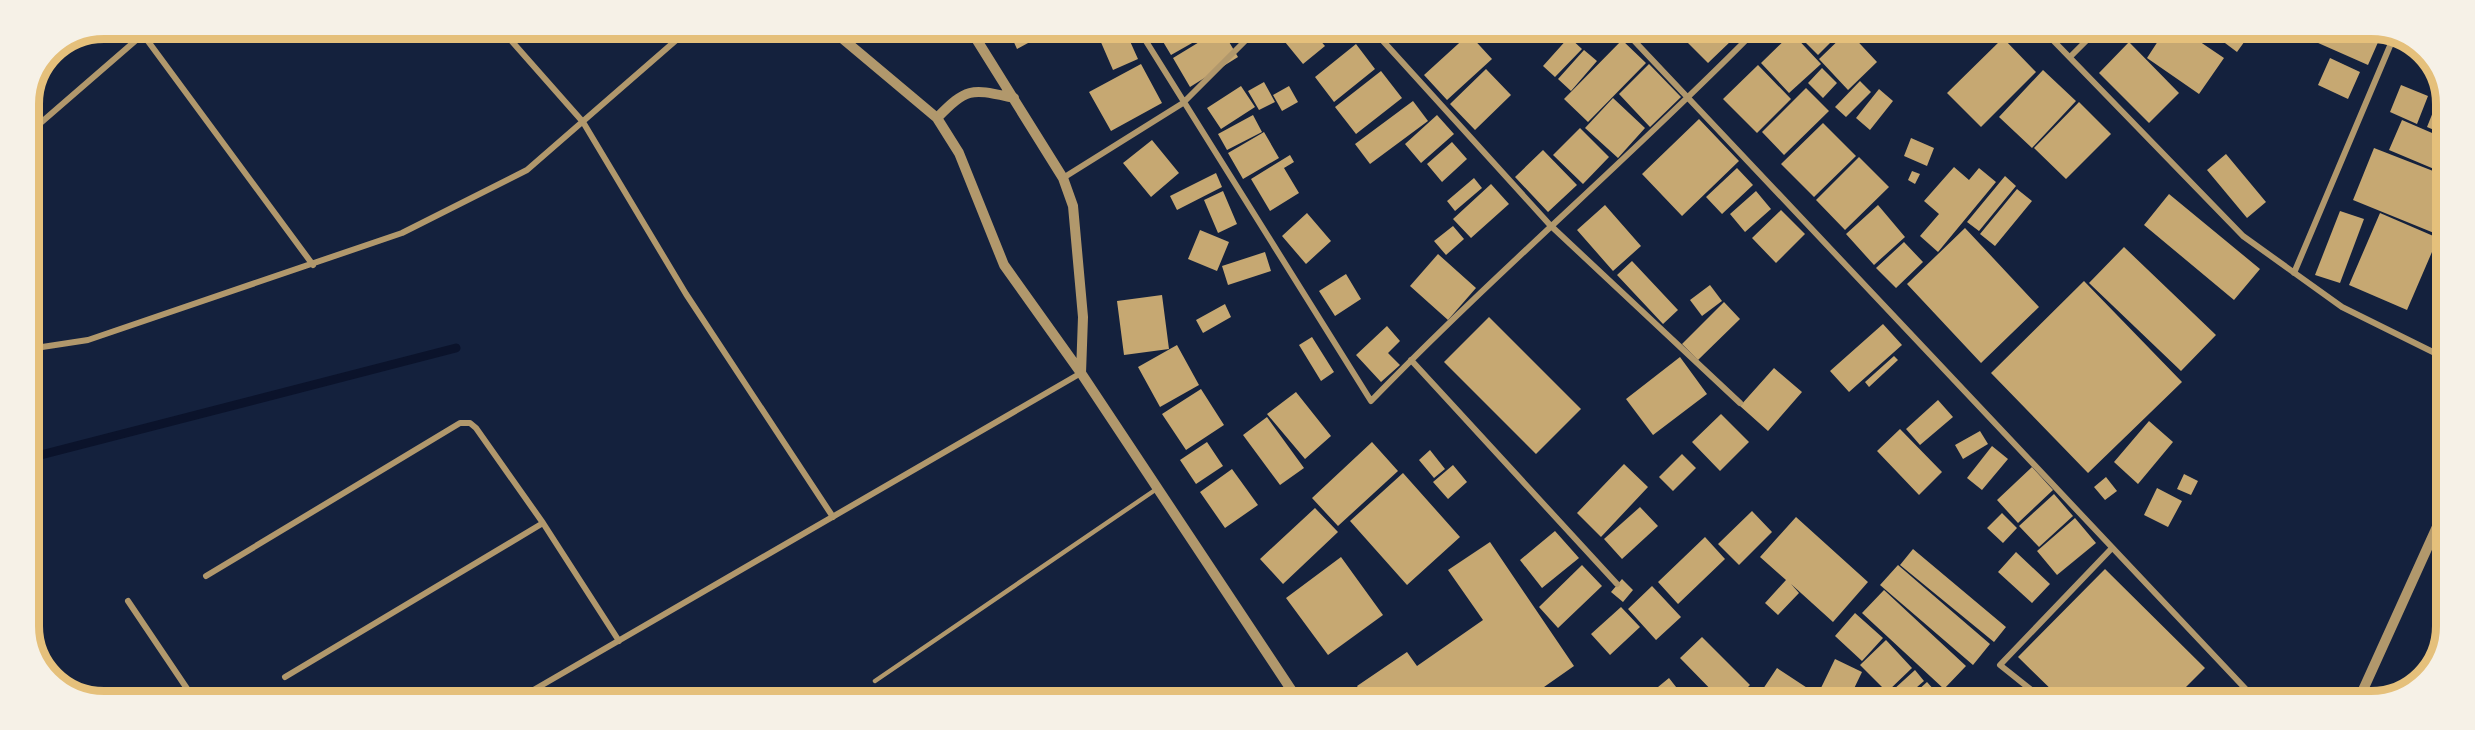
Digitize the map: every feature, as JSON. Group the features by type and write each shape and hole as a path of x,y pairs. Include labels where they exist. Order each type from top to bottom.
{"street":[{"path":"39,123 132,39"},
{"path":"147,39 313,265"},
{"path":"510,39 583,122 686,294 833,517"},
{"path":"39,347 88,340 402,233 527,170 677,39"},
{"path":"852,39 937,117 959,153 1004,265 1081,373 1292,691"},
{"path":"976,39 1063,178 1073,206 1083,317 1081,373"},
{"path":"1144,39 1371,401 1550,225 1688,99 1746,39"},
{"path":"1063,178 1183,103 1247,39"},
{"path":"1381,39 1550,225 1740,403"},
{"path":"1632,39 2247,691"},
{"path":"2052,39 2243,236 2342,307 2436,354"},
{"path":"2070,57 2088,39"},
{"path":"2294,273 2391,42"},
{"path":"937,117 957,98 969,91 1014,98"},
{"path":"1411,360 1617,584"},
{"path":"532,691 1081,373"},
{"path":"206,576 460,423 470,423 476,428 543,523 619,641"},
{"path":"285,677 543,523"},
{"path":"2363,691 2436,529"},
{"path":"2032,691 2000,665 2112,548"},
{"path":"128,601 189,691"}],"lane":[{"path":"875,681 1158,488"}],"building":[{"path":"1012,39 1035,39 1017,49"},
{"path":"1129,39 1138,59 1113,70 1100,40"},
{"path":"1161,39 1199,39 1171,55"},
{"path":"1204,39 1227,39 1238,57 1190,87 1173,58"},
{"path":"1289,39 1319,39 1325,46 1303,64 1285,42"},
{"path":"1464,39 1474,39 1492,59 1447,100 1424,75"},
{"path":"1567,39 1571,39 1582,49 1555,77 1543,66"},
{"path":"1688,39 1732,40 1708,63 1686,41"},
{"path":"1786,39 1798,39 1821,64 1789,93 1761,63"},
{"path":"1802,39 1834,39 1818,55"},
{"path":"1840,39 1855,39 1877,62 1848,90 1819,59"},
{"path":"2002,39 2036,72 1981,127 1947,93"},
{"path":"2159,39 2196,39 2224,58 2199,94 2147,58"},
{"path":"2220,39 2246,39 2237,52"},
{"path":"2309,39 2379,40 2368,65"},
{"path":"1622,40 1646,63 1588,122 1564,99"},
{"path":"2129,42 2179,93 2149,123 2099,73"},
{"path":"1356,44 1375,69 1334,102 1315,77"},
{"path":"1584,50 1597,61 1571,91 1558,79"},
{"path":"2330,58 2360,72 2348,99 2318,85"},
{"path":"1141,64 1162,103 1111,131 1089,92"},
{"path":"1649,64 1681,97 1650,127 1619,94"},
{"path":"1758,65 1791,99 1757,133 1723,99"},
{"path":"1822,68 1837,83 1823,98 1808,83"},
{"path":"1486,69 1511,95 1475,130 1450,104"},
{"path":"2043,70 2076,101 2032,148 1999,117"},
{"path":"1381,71 1402,98 1356,134 1335,107"},
{"path":"1860,81 1871,92 1846,117 1835,107"},
{"path":"1264,82 1275,102 1259,110 1248,91"},
{"path":"2401,85 2428,96 2417,124 2390,112"},
{"path":"1241,86 1255,107 1221,129 1207,108"},
{"path":"1289,86 1298,102 1282,111 1273,95"},
{"path":"1806,88 1829,111 1784,155 1762,132"},
{"path":"1879,89 1893,101 1870,130 1856,118"},
{"path":"1613,98 1645,128 1618,158 1585,128"},
{"path":"1413,101 1428,121 1370,164 1355,144"},
{"path":"2079,102 2111,134 2066,179 2034,148"},
{"path":"2436,104 2436,131 2427,127"},
{"path":"1253,115 1262,132 1227,150 1218,134"},
{"path":"1437,115 1454,134 1421,163 1405,144"},
{"path":"1699,119 1739,161 1682,216 1642,174"},
{"path":"2402,120 2436,135 2436,170 2389,150"},
{"path":"1823,123 1856,156 1814,197 1781,164"},
{"path":"1580,128 1609,157 1583,184 1553,155"},
{"path":"1264,132 1279,158 1243,179 1228,153"},
{"path":"1911,138 1934,148 1927,166 1904,156"},
{"path":"1152,140 1179,173 1151,197 1123,163"},
{"path":"1452,142 1467,159 1442,182 1427,164"},
{"path":"2374,148 2436,172 2436,234 2353,200"},
{"path":"1543,150 1577,185 1548,212 1515,177"},
{"path":"2226,154 2266,202 2247,218 2207,170"},
{"path":"1290,155 1294,162 1284,168 1299,193 1270,211 1251,179"},
{"path":"1859,157 1889,187 1845,230 1816,200"},
{"path":"1954,167 1969,180 1979,168 1996,182 1938,252 1920,236 1939,214 1924,201"},
{"path":"1737,168 1753,185 1722,214 1706,197"},
{"path":"1912,171 1920,174 1915,184 1908,180"},
{"path":"1216,173 1222,187 1177,210 1170,196"},
{"path":"2005,176 2016,186 1979,231 1967,222"},
{"path":"1474,178 1482,188 1455,211 1447,201"},
{"path":"1491,184 1509,204 1471,238 1453,219"},
{"path":"2017,189 2032,201 1995,246 1980,234"},
{"path":"1223,191 1237,224 1218,233 1204,200"},
{"path":"1756,191 1771,209 1745,232 1730,214"},
{"path":"2169,194 2260,269 2234,300 2144,225"},
{"path":"1605,205 1641,246 1613,271 1577,230"},
{"path":"1878,205 1905,237 1874,265 1846,234"},
{"path":"1781,210 1805,234 1776,263 1752,238"},
{"path":"2340,211 2364,219 2340,283 2315,275"},
{"path":"1307,213 1331,241 1306,264 1282,236"},
{"path":"2380,213 2436,237 2436,243 2407,310 2349,285"},
{"path":"1453,226 1464,239 1446,255 1434,241"},
{"path":"1965,228 2039,307 1981,363 1907,284"},
{"path":"1200,230 1229,242 1217,271 1188,259"},
{"path":"1904,242 1923,262 1896,288 1876,268"},
{"path":"2124,247 2216,335 2181,371 2089,283"},
{"path":"1265,252 1271,271 1228,285 1222,266"},
{"path":"1438,254 1476,288 1448,320 1410,286"},
{"path":"1632,261 1678,310 1663,324 1617,275"},
{"path":"1346,274 1361,299 1335,316 1319,291"},
{"path":"2084,281 2182,382 2088,473 1991,373"},
{"path":"1710,285 1722,301 1702,316 1690,300"},
{"path":"1162,295 1169,349 1124,355 1117,301"},
{"path":"1724,302 1740,319 1698,360 1682,344"},
{"path":"1225,304 1231,317 1203,333 1196,320"},
{"path":"1489,317 1581,409 1536,454 1444,362"},
{"path":"1883,324 1902,345 1849,392 1830,371"},
{"path":"1387,326 1400,341 1388,353 1400,365 1381,382 1356,355"},
{"path":"1312,337 1334,372 1321,381 1299,345"},
{"path":"1177,345 1199,385 1160,407 1138,367"},
{"path":"1894,356 1898,360 1869,387 1865,382"},
{"path":"1680,357 1707,394 1653,435 1626,399"},
{"path":"1774,368 1802,392 1768,431 1740,406"},
{"path":"1201,389 1224,425 1186,450 1162,414"},
{"path":"1296,392 1331,436 1305,459 1267,414"},
{"path":"1938,400 1953,417 1920,445 1906,429"},
{"path":"1721,414 1749,442 1720,471 1692,442"},
{"path":"1267,417 1304,468 1280,485 1243,435"},
{"path":"2149,421 2173,442 2138,484 2114,462"},
{"path":"1900,429 1942,472 1919,495 1877,451"},
{"path":"1980,431 1988,444 1963,459 1955,445"},
{"path":"1207,442 1223,466 1196,484 1180,460"},
{"path":"1372,442 1398,471 1338,526 1312,498"},
{"path":"1992,446 2008,459 1982,490 1967,478"},
{"path":"1430,450 1445,469 1434,478 1419,460"},
{"path":"1682,454 1696,468 1673,491 1659,477"},
{"path":"1624,464 1648,487 1601,537 1577,513"},
{"path":"1453,465 1467,482 1448,499 1433,482"},
{"path":"2032,467 2053,490 2018,523 1997,500"},
{"path":"1232,469 1258,505 1225,528 1200,492"},
{"path":"1403,473 1460,537 1407,585 1350,521"},
{"path":"2184,474 2198,481 2191,495 2177,489"},
{"path":"2106,477 2117,491 2105,500 2094,487"},
{"path":"2157,488 2182,501 2168,527 2144,515"},
{"path":"2054,494 2073,516 2039,547 2019,526"},
{"path":"1640,507 1658,526 1622,559 1604,539"},
{"path":"1315,508 1338,532 1283,584 1260,559"},
{"path":"1752,511 1772,532 1739,565 1718,544"},
{"path":"2002,513 2017,528 2003,543 1987,528"},
{"path":"1796,517 1868,582 1833,622 1791,584 1799,593 1778,615 1765,603 1786,580 1760,557"},
{"path":"2075,518 2096,543 2057,575 2037,551"},
{"path":"1555,531 1579,558 1542,588 1520,560"},
{"path":"1705,537 1725,559 1678,604 1658,582"},
{"path":"1490,542 1574,666 1538,691 1360,691 1357,686 1407,652 1417,666 1483,620 1448,570"},
{"path":"1913,549 2006,627 1994,642 1900,565"},
{"path":"2016,552 2050,584 2032,603 1998,572"},
{"path":"1341,557 1383,615 1328,655 1286,598"},
{"path":"1582,565 1602,586 1558,628 1539,607"},
{"path":"1898,565 1990,644 1973,665 1880,585"},
{"path":"2105,569 2205,668 2182,691 2053,691 2018,657"},
{"path":"1622,579 1633,590 1623,602 1611,592"},
{"path":"1652,586 1681,617 1656,640 1628,609"},
{"path":"1884,590 1966,666 1944,689 1862,613"},
{"path":"1621,607 1640,627 1610,655 1591,634"},
{"path":"1855,613 1883,638 1862,661 1835,636"},
{"path":"1702,637 1750,685 1744,691 1712,691 1680,658"},
{"path":"1886,640 1912,668 1886,691 1860,665"},
{"path":"1835,659 1862,672 1853,691 1820,690"},
{"path":"1777,668 1812,691 1762,691"},
{"path":"1915,670 1924,681 1912,691 1893,690"},
{"path":"1669,678 1679,691 1653,691"},
{"path":"1927,682 1935,691 1917,691"},
{"path":"1572,687 1573,691 1559,691"}],"waterway":[{"path":"39,455 456,348"}]}
